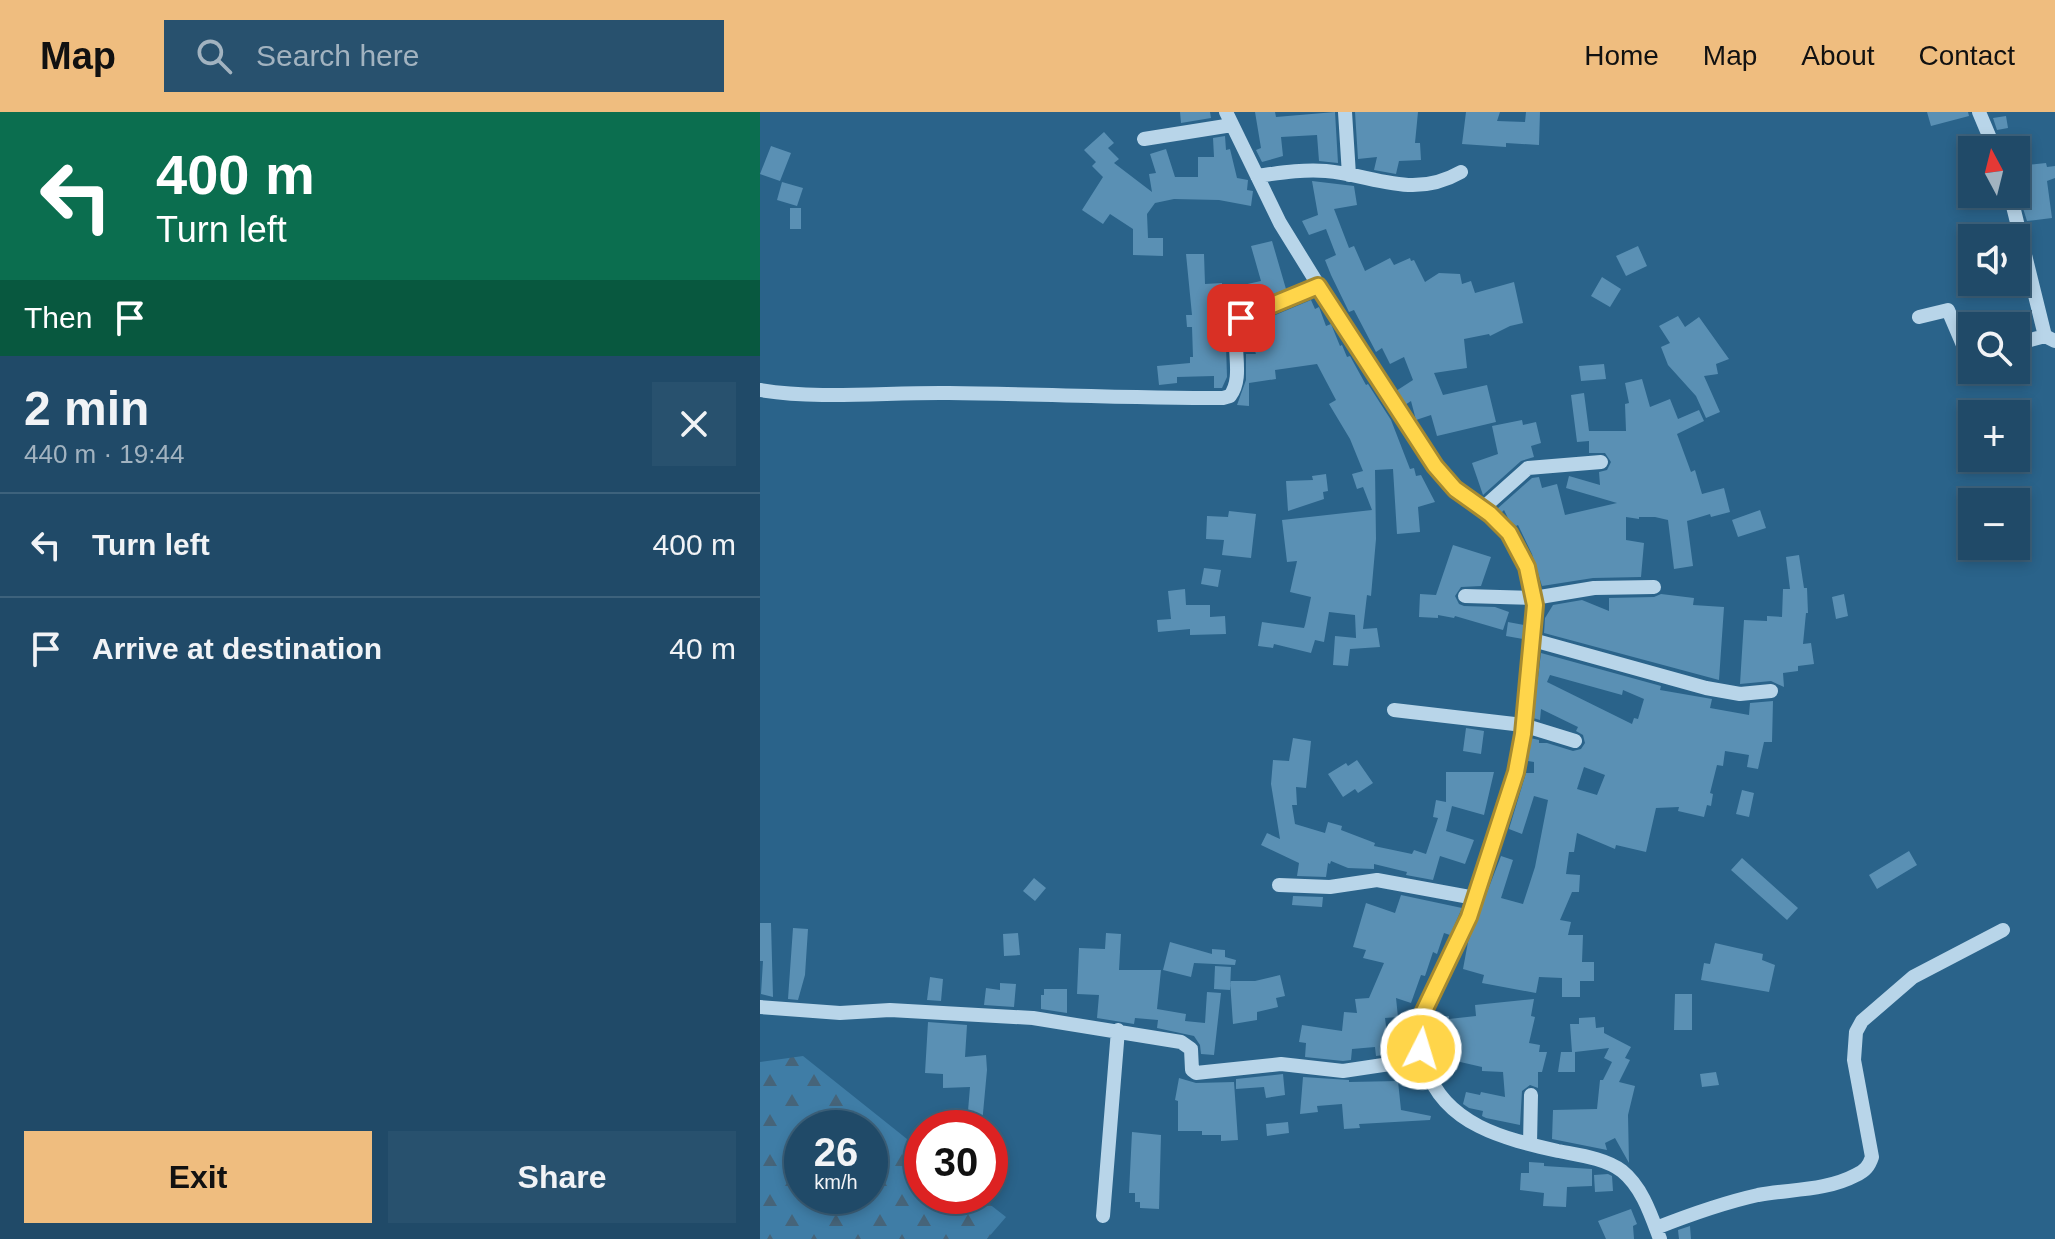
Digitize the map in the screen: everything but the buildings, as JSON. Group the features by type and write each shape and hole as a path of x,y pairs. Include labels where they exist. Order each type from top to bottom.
{"street":[{"path":"1345,112 1349,175"},
{"path":"1979,112 1989,136"},
{"path":"1144,139 1229,119 1280,223 1426,454 1455,489 1504,527 1527,567 1534,598 1533,640 1516,772 1458,944 1421,1020 1419,1038 1423,1059 1436,1090 1457,1114 1480,1127 1530,1144 1616,1167 1637,1189 1658,1234 1706,1208 1759,1195 1820,1187 1857,1175 1868,1168 1872,1157 1854,1060 1856,1032 1862,1021 1913,977 2003,930"},
{"path":"1257,176 1314,170 1401,185 1443,180 1461,172"},
{"path":"2014,208 2050,338 2030,342"},
{"path":"760,390 794,394 950,393 1223,398 1230,396 1236,386 1236,328 1241,318 1318,286"},
{"path":"1919,317 1948,310 1958,333"},
{"path":"1482,509 1528,468 1601,462"},
{"path":"1465,596 1534,598 1594,588 1654,587"},
{"path":"1533,640 1722,692 1755,694 1771,691"},
{"path":"1394,710 1523,725 1575,741"},
{"path":"1279,885 1330,887 1377,880 1475,898"},
{"path":"760,1007 840,1013 890,1010 1033,1018 1118,1030 1181,1042 1189,1047 1192,1070 1196,1073 1281,1064 1343,1071 1423,1059"},
{"path":"1103,1216 1118,1030"},
{"path":"1530,1144 1531,1095"}],"green space":[{"path":"803,1056 871,1110 784,1110 784,1214 888,1214 888,1124 904,1137 904,1214 1002,1214 1006,1217 987,1239 760,1239 760,1062"}],"route":[{"path":"1241,318 1318,286 1426,454 1455,489 1490,514 1509,533 1532,583 1535,620 1516,772 1469,917 1424,1011 1419,1030 1421,1049"}]}
